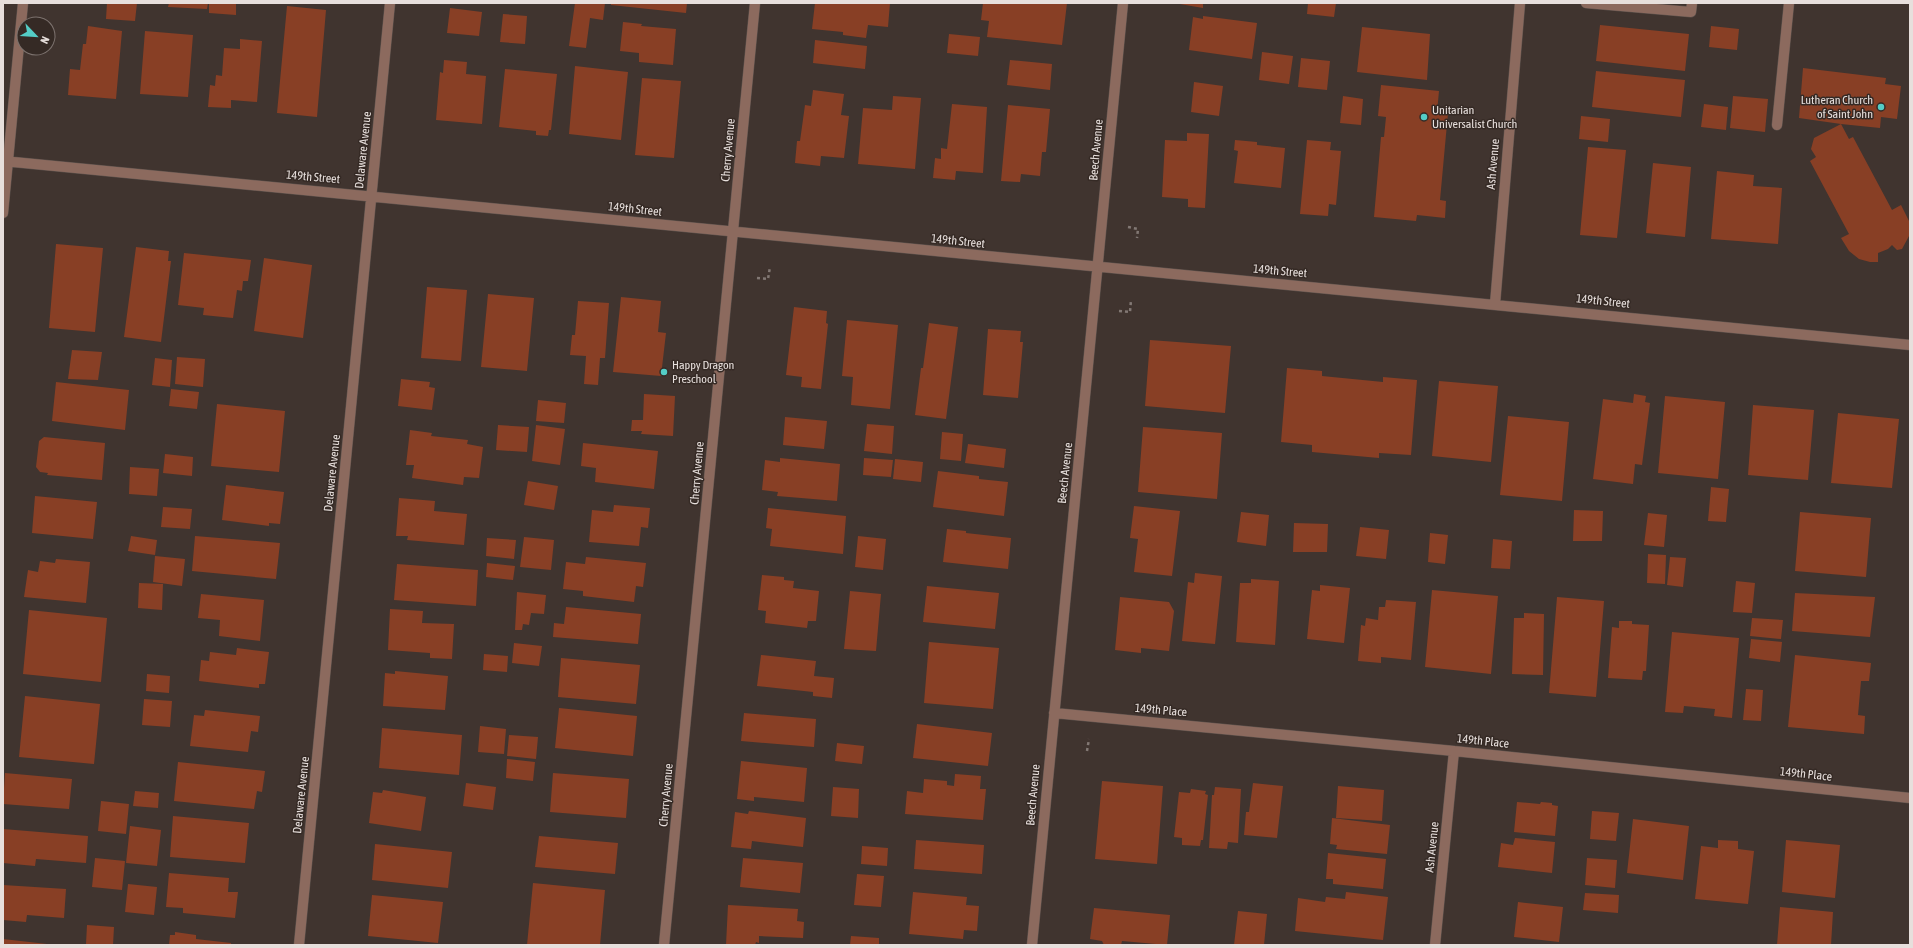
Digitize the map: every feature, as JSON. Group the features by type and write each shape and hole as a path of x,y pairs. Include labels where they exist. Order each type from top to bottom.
{"street":[{"path":"3,213 5,162 23,3"},
{"name":"Delaware Avenue","path":"299,945 390,3"},
{"name":"Cherry Avenue","path":"664,945 755,3"},
{"name":"Beech Avenue","path":"1032,945 1123,3"},
{"name":"Ash Avenue","path":"1495,304 1520,3"},
{"path":"1586,3 1691,12 1692,3"},
{"path":"1777,125 1789,3"},
{"name":"149th Street","path":"5,162 372,196 1910,345"},
{"name":"149th Place","path":"1054,713 1454,751 1910,798"},
{"name":"Ash Avenue","path":"1435,945 1454,751"}],"path":[{"path":"1128,228 1138,228 1137,238"},
{"path":"757,278 768,279 770,267"},
{"path":"1119,311 1130,312 1130,300"},
{"path":"1087,751 1089,738"}],"building":[{"path":"107,3 137,3 135,21 106,19"},
{"path":"169,3 208,3 207,9 168,7"},
{"path":"209,3 236,3 236,15 209,13"},
{"path":"575,3 605,3 603,20 590,18 586,48 569,46"},
{"path":"611,3 687,3 686,13 611,5"},
{"path":"815,3 890,3 888,27 868,25 866,38 843,35 843,32 812,29"},
{"path":"983,3 1067,3 1062,45 987,37 989,21 981,20"},
{"path":"1174,3 1203,3 1203,8"},
{"path":"1308,3 1336,3 1334,17 1307,14"},
{"path":"287,6 326,10 317,117 277,113"},
{"path":"450,8 482,12 479,36 447,33"},
{"path":"503,14 527,16 525,44 500,42"},
{"path":"1203,16 1257,23 1252,59 1189,50 1193,17 1203,19"},
{"path":"623,22 642,24 641,26 676,29 673,65 639,62 639,53 620,51"},
{"path":"1600,25 1689,34 1685,71 1596,61"},
{"path":"88,26 122,31 116,99 68,95 70,69 80,70 83,44 86,44"},
{"path":"1711,26 1739,29 1737,50 1709,47"},
{"path":"1362,27 1430,34 1427,80 1357,72"},
{"path":"145,31 193,35 188,97 140,94"},
{"path":"949,34 980,37 978,56 947,53"},
{"path":"240,39 262,41 257,102 231,100 231,108 208,107 210,85 215,86 216,75 222,76 224,48 240,49"},
{"path":"815,40 867,46 865,69 813,63"},
{"path":"1262,52 1293,56 1289,84 1259,80"},
{"path":"1301,58 1330,61 1327,90 1298,87"},
{"path":"444,60 467,62 466,74 486,76 482,124 436,120 440,72 443,73"},
{"path":"1010,60 1052,64 1050,90 1007,85"},
{"path":"575,66 628,72 621,140 569,134"},
{"path":"1803,68 1886,78 1885,84 1901,86 1897,119 1881,117 1880,128 1799,118"},
{"path":"505,69 557,74 551,130 549,130 548,136 536,135 536,131 499,127"},
{"path":"1596,71 1685,80 1681,117 1592,107"},
{"path":"642,78 681,81 674,158 635,155"},
{"path":"1194,82 1223,86 1219,116 1191,112"},
{"path":"1381,85 1439,91 1437,112 1448,113 1440,200 1446,201 1445,218 1417,215 1416,221 1374,217 1381,137 1384,137 1386,117 1378,116"},
{"path":"813,90 844,94 841,115 849,116 844,158 821,156 820,166 795,163 797,141 800,141 805,105 811,106"},
{"path":"893,96 921,98 915,169 858,164 863,108 892,110"},
{"path":"1343,96 1363,99 1361,125 1340,123"},
{"path":"1733,96 1768,99 1765,132 1730,128"},
{"path":"952,104 987,107 983,173 956,171 955,180 933,178 935,158 941,159 941,148 947,149"},
{"path":"1704,104 1728,107 1726,130 1701,127"},
{"path":"1008,105 1050,109 1046,152 1042,152 1040,176 1021,174 1020,182 1001,181"},
{"path":"1581,116 1610,119 1608,142 1579,139"},
{"path":"1841,124 1849,139 1853,137 1892,210 1901,205 1909,221 1909,236 1902,249 1897,250 1892,245 1888,249 1878,253 1878,262 1870,262 1859,259 1849,251 1841,238 1849,234 1810,161 1816,157 1811,149 1814,138"},
{"path":"1187,133 1209,134 1205,208 1188,207 1188,199 1162,197 1165,140 1187,141"},
{"path":"1235,140 1257,142 1257,145 1285,148 1281,188 1234,183 1238,151 1234,150"},
{"path":"1307,140 1331,142 1330,150 1341,151 1336,205 1329,204 1328,216 1300,214"},
{"path":"1588,147 1626,150 1617,238 1580,235"},
{"path":"1653,163 1691,167 1685,237 1646,233"},
{"path":"1717,171 1754,175 1753,186 1782,188 1778,244 1711,239"},
{"path":"56,244 103,248 95,332 49,328"},
{"path":"136,247 169,251 168,261 171,261 161,342 124,337"},
{"path":"184,253 251,260 248,281 243,281 242,291 237,290 233,318 203,315 204,308 178,305"},
{"path":"264,258 312,265 303,338 254,331"},
{"path":"427,287 467,290 461,361 421,358"},
{"path":"488,294 534,298 527,371 481,367"},
{"path":"621,297 661,301 658,332 666,333 661,376 613,372"},
{"path":"578,301 609,303 605,358 600,358 598,385 584,384 586,356 570,355 572,335 575,335"},
{"path":"794,307 827,311 826,323 828,324 821,389 801,387 802,377 786,375"},
{"path":"847,320 898,325 890,409 851,405 853,377 842,376"},
{"path":"929,323 958,327 946,419 915,415"},
{"path":"988,329 1021,331 1020,342 1023,342 1018,398 983,395"},
{"path":"1150,340 1231,346 1225,413 1145,406"},
{"path":"72,350 102,352 98,380 68,379"},
{"path":"177,357 205,359 203,387 175,384"},
{"path":"155,358 172,360 170,387 152,385"},
{"path":"1287,368 1322,371 1322,376 1383,382 1383,377 1417,380 1411,455 1379,453 1379,458 1312,452 1312,445 1281,442"},
{"path":"401,379 430,382 429,387 435,388 432,410 398,406"},
{"path":"1439,381 1498,386 1491,462 1432,456"},
{"path":"56,382 129,390 125,430 52,421"},
{"path":"171,389 199,392 197,409 169,406"},
{"path":"644,394 675,396 673,436 641,434 642,431 631,431 632,420 643,420"},
{"path":"1634,394 1646,396 1645,402 1650,403 1642,465 1635,464 1633,484 1593,479 1603,399 1633,403"},
{"path":"1665,396 1725,402 1718,479 1658,473"},
{"path":"538,400 566,403 564,423 536,421"},
{"path":"217,404 285,411 279,472 211,466"},
{"path":"1753,405 1814,410 1808,480 1748,475"},
{"path":"1838,413 1899,419 1892,488 1831,483"},
{"path":"1508,416 1569,422 1562,501 1500,495"},
{"path":"785,417 827,421 824,449 783,445"},
{"path":"867,424 894,426 892,454 864,451"},
{"path":"498,425 529,427 527,452 496,450"},
{"path":"536,425 565,429 560,465 532,461"},
{"path":"1143,427 1222,433 1217,499 1138,492"},
{"path":"410,430 432,433 431,436 468,440 467,444 483,447 479,478 464,477 463,485 412,478 414,465 406,465"},
{"path":"942,432 963,434 961,461 940,459"},
{"path":"44,437 105,443 102,480 47,475 48,473 40,472 36,467 39,441"},
{"path":"583,443 658,451 654,489 595,482 596,468 581,466"},
{"path":"968,444 1006,449 1004,468 965,463"},
{"path":"165,454 193,457 192,476 163,473"},
{"path":"780,458 840,464 837,501 777,496 778,492 762,490 765,460 780,462"},
{"path":"864,458 893,460 891,477 863,475"},
{"path":"895,459 923,462 921,482 893,479"},
{"path":"130,467 159,469 157,496 129,494"},
{"path":"938,471 979,476 979,479 1008,482 1004,516 933,507"},
{"path":"528,481 558,486 554,510 524,505"},
{"path":"226,485 284,492 280,524 269,523 269,526 222,520"},
{"path":"1711,487 1729,489 1726,522 1708,521"},
{"path":"35,496 97,502 93,539 32,533"},
{"path":"399,498 435,501 434,511 467,514 464,545 407,540 408,536 396,536"},
{"path":"614,505 650,508 648,528 641,527 639,546 589,542 592,510 613,512"},
{"path":"1134,506 1180,511 1172,576 1134,572 1138,539 1130,538"},
{"path":"163,507 192,509 190,529 161,527"},
{"path":"768,508 846,516 843,554 770,546 772,529 766,528"},
{"path":"1574,510 1603,511 1602,541 1573,541"},
{"path":"1241,512 1269,515 1266,546 1237,542"},
{"path":"1800,512 1871,518 1866,577 1795,571"},
{"path":"1648,513 1667,515 1664,547 1644,545"},
{"path":"1294,523 1328,524 1327,552 1293,552"},
{"path":"1360,527 1389,530 1386,559 1356,556"},
{"path":"947,529 966,531 966,533 1011,538 1008,569 943,562"},
{"path":"1430,533 1448,535 1445,564 1428,562"},
{"path":"131,536 157,540 155,555 128,551"},
{"path":"195,536 280,543 276,579 192,571"},
{"path":"858,536 886,539 883,570 855,567"},
{"path":"524,537 554,540 551,570 520,567"},
{"path":"487,538 516,540 514,559 486,556"},
{"path":"1493,539 1512,541 1510,569 1491,568"},
{"path":"1648,554 1666,555 1665,584 1647,583"},
{"path":"155,556 185,559 182,586 153,582"},
{"path":"586,557 646,563 643,587 636,586 634,602 583,596 583,591 563,589 566,562 585,564"},
{"path":"1670,557 1686,558 1683,587 1667,585"},
{"path":"56,559 90,562 86,603 24,597 28,570 38,572 40,561 55,563"},
{"path":"487,563 515,566 513,580 486,577"},
{"path":"397,564 478,570 476,606 394,600"},
{"path":"1195,573 1222,576 1215,644 1182,641 1188,582 1194,583"},
{"path":"762,575 784,577 784,580 794,581 793,588 819,591 816,621 808,621 807,628 765,623 766,611 758,610"},
{"path":"1251,579 1279,581 1275,645 1236,642 1240,583 1251,583"},
{"path":"1736,581 1755,583 1752,613 1733,612"},
{"path":"139,583 163,584 162,610 138,608"},
{"path":"1320,585 1350,588 1344,643 1307,639 1312,590 1320,591"},
{"path":"927,586 999,593 995,629 923,622"},
{"path":"1432,590 1498,596 1491,674 1425,667"},
{"path":"850,591 881,594 876,651 844,649"},
{"path":"517,592 546,595 544,614 531,613 529,625 523,624 522,630 515,630"},
{"path":"1795,593 1875,597 1870,637 1792,631"},
{"path":"201,594 264,600 260,641 219,636 220,620 198,618"},
{"path":"1120,597 1169,602 1174,611 1169,651 1141,648 1141,653 1115,650"},
{"path":"1557,597 1604,601 1596,697 1549,693"},
{"path":"1386,600 1416,602 1411,660 1381,657 1381,663 1358,661 1361,625 1365,626 1366,618 1378,620 1379,607 1385,607"},
{"path":"566,607 641,614 638,644 553,637 554,623 564,624"},
{"path":"390,609 423,611 422,623 454,624 452,659 430,658 430,653 388,650"},
{"path":"29,610 107,618 101,682 23,674"},
{"path":"1524,613 1544,614 1543,675 1512,674 1514,618 1524,618"},
{"path":"1752,618 1783,620 1781,639 1750,636"},
{"path":"1619,621 1632,621 1632,624 1649,625 1646,671 1643,671 1642,680 1608,678 1612,627 1619,628"},
{"path":"1672,632 1739,638 1732,718 1714,716 1715,709 1684,706 1683,713 1665,712"},
{"path":"1751,639 1782,642 1780,662 1749,658"},
{"path":"929,642 999,648 993,709 924,703"},
{"path":"514,643 542,646 539,666 512,663"},
{"path":"237,648 269,652 265,684 259,684 259,688 199,681 201,660 209,661 210,652 236,655"},
{"path":"484,654 508,656 507,672 483,670"},
{"path":"761,655 816,661 814,676 834,678 832,698 813,696 813,692 757,686"},
{"path":"1795,655 1871,663 1869,681 1861,681 1858,715 1865,716 1864,734 1788,727"},
{"path":"561,658 640,665 636,704 558,697"},
{"path":"395,671 448,676 445,710 383,706 385,673 395,674"},
{"path":"147,674 170,676 169,693 146,691"},
{"path":"1746,689 1763,690 1761,721 1743,720"},
{"path":"25,696 100,704 94,764 19,757"},
{"path":"144,699 172,701 170,727 142,725"},
{"path":"559,708 637,716 633,756 555,748"},
{"path":"205,710 260,716 258,732 251,731 248,752 190,746 194,715 204,716"},
{"path":"744,713 816,719 814,747 741,741"},
{"path":"917,724 992,733 988,766 913,758"},
{"path":"480,726 506,729 504,754 478,752"},
{"path":"382,728 462,735 459,775 379,768"},
{"path":"509,735 538,737 536,759 507,756"},
{"path":"837,743 864,746 862,764 835,761"},
{"path":"507,759 535,762 533,781 506,778"},
{"path":"741,761 807,768 804,802 754,797 754,801 737,799"},
{"path":"178,762 265,771 262,792 257,791 254,809 174,801"},
{"path":"5,773 72,779 69,809 3,804"},
{"path":"553,773 629,779 626,818 550,812"},
{"path":"955,774 981,776 980,789 986,789 983,820 905,814 907,791 923,793 924,779 947,781 947,785 954,786"},
{"path":"1102,781 1163,786 1157,864 1095,859"},
{"path":"466,783 496,787 493,810 463,806"},
{"path":"1253,783 1283,786 1277,838 1244,835 1246,812 1249,812"},
{"path":"1338,786 1384,790 1382,821 1336,818"},
{"path":"833,787 859,789 858,818 831,816"},
{"path":"1215,787 1241,789 1238,843 1228,842 1227,849 1209,848 1212,795 1214,795"},
{"path":"1191,789 1206,791 1205,794 1208,795 1203,840 1201,840 1200,846 1182,845 1182,838 1174,837 1179,792 1190,793"},
{"path":"383,790 426,797 421,831 369,823 373,792 382,793"},
{"path":"135,791 159,793 158,808 133,806"},
{"path":"101,801 129,804 126,834 98,831"},
{"path":"1517,802 1540,804 1541,802 1552,803 1552,805 1558,806 1555,836 1514,832"},
{"path":"749,811 806,818 803,847 752,841 751,849 731,847 735,812 748,814"},
{"path":"1592,811 1619,813 1616,841 1590,839"},
{"path":"173,816 249,823 245,863 170,857"},
{"path":"1332,818 1390,825 1387,854 1336,849 1337,845 1330,844"},
{"path":"1633,819 1689,826 1683,880 1627,873"},
{"path":"130,826 161,830 157,866 126,863"},
{"path":"3,829 88,836 86,863 36,859 35,866 3,863"},
{"path":"539,836 618,843 615,874 535,867"},
{"path":"1515,838 1555,842 1552,873 1498,867 1501,843 1513,845"},
{"path":"916,840 984,845 982,874 914,869"},
{"path":"1718,840 1738,841 1738,849 1754,851 1748,904 1695,899 1701,846 1718,848"},
{"path":"1786,840 1840,845 1835,898 1782,892"},
{"path":"375,844 452,852 448,888 372,880"},
{"path":"862,846 888,848 887,866 861,864"},
{"path":"1328,853 1386,859 1383,889 1333,884 1333,879 1326,879"},
{"path":"95,858 125,861 122,890 92,887"},
{"path":"743,858 803,863 800,893 740,887"},
{"path":"1587,858 1617,860 1615,888 1585,885"},
{"path":"169,873 229,878 228,892 238,892 235,918 183,913 183,908 166,907"},
{"path":"857,874 884,876 881,907 854,905"},
{"path":"533,883 605,890 600,945 527,945"},
{"path":"128,884 157,887 154,915 125,912"},
{"path":"3,885 66,889 64,918 27,915 26,922 3,920"},
{"path":"913,892 967,897 966,905 979,906 977,931 964,930 963,939 909,934"},
{"path":"1346,892 1388,897 1383,940 1295,931 1298,898 1325,902 1326,897 1345,899"},
{"path":"1585,893 1619,895 1618,913 1583,910"},
{"path":"372,895 443,902 438,943 368,936"},
{"path":"1518,902 1563,907 1559,942 1514,937"},
{"path":"728,905 798,909 797,921 804,922 803,938 759,936 759,943 756,942 755,945 726,945"},
{"path":"1780,907 1833,912 1831,945 1777,945"},
{"path":"1094,908 1170,915 1167,945 1122,941 1121,945 1104,945 1102,941 1090,939"},
{"path":"1238,911 1267,914 1264,945 1234,945"},
{"path":"87,925 114,927 113,945 86,944"},
{"path":"175,932 196,935 196,939 231,943 231,945 169,945 170,935 175,935"},
{"path":"851,936 879,938 879,945 850,945"},
{"path":"3,939 47,944 47,945 3,945"}],"place":[{"name":"Lutheran Church of Saint John","path":"1881,107"},
{"name":"Unitarian Universalist Church","path":"1424,117"},
{"name":"Happy Dragon Preschool","path":"664,372"}]}
